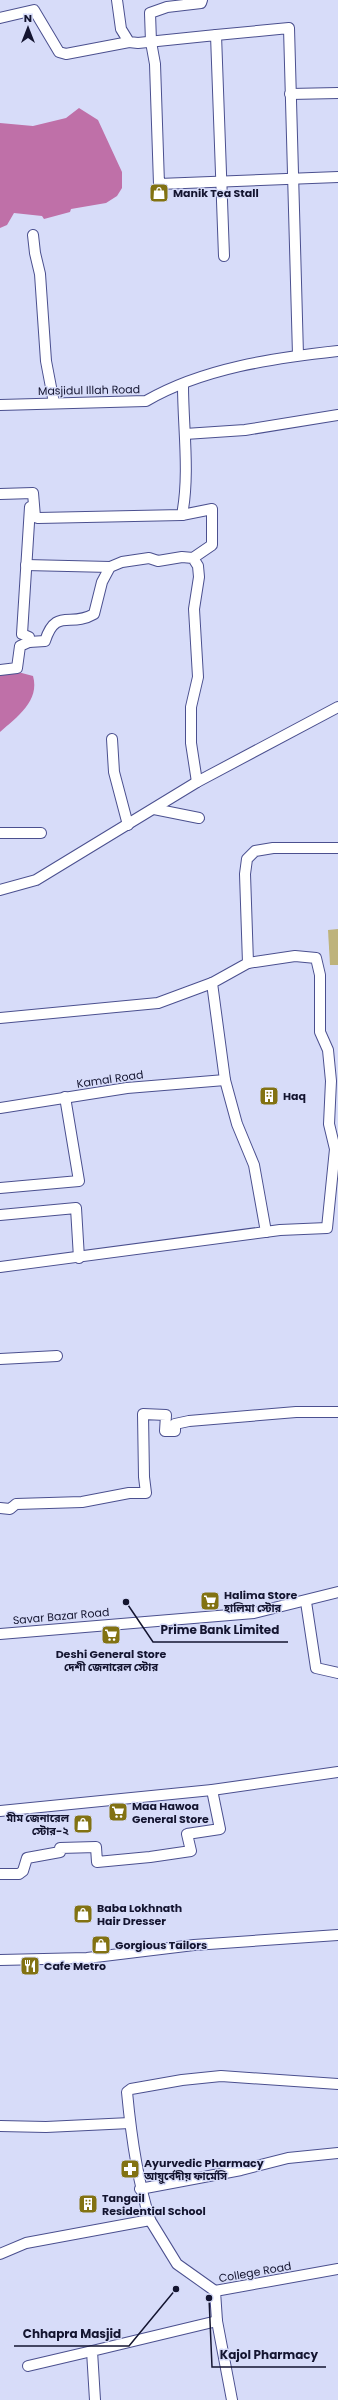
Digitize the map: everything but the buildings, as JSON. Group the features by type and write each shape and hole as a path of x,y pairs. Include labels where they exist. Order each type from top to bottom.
{"street":[{"path":"117,0 121,29 129,42"},
{"path":"202,0 201,3 167,7 150,13 151,42 155,64 159,184 338,178"},
{"path":"0,18 34,10 59,52 66,54 129,42 151,42 289,28 298,355"},
{"path":"216,35 224,256"},
{"path":"290,94 338,93"},
{"path":"33,235 35,253 40,274 46,361 54,403"},
{"name":"Masjidul Illah Road","path":"0,405 146,401 162,392 216,373 298,355 338,351"},
{"path":"182,515 185,502 183,385"},
{"path":"185,434 245,430 338,415"},
{"path":"26,565 110,567 122,562 149,558 158,561 182,557 193,558 212,545 212,509 182,515 38,518 34,516 32,493"},
{"path":"0,494 32,493"},
{"path":"29,642 29,637 22,634 28,523 32,493"},
{"path":"193,558 198,566 199,577 194,609 198,677 191,707 191,743 197,782"},
{"path":"0,670 17,668 20,646 29,642 45,641 50,627 56,621 86,619 94,614 102,582 110,567"},
{"path":"0,890 36,880 197,782 338,707"},
{"path":"112,739 114,772 128,825"},
{"path":"154,809 199,818"},
{"path":"0,833 41,833"},
{"path":"248,963 245,874 247,859 255,850 273,848 338,848"},
{"path":"0,1018 158,1003 212,983 248,963 295,956 316,958 320,975 320,1032 328,1050 330,1124 335,1149 327,1228 266,1232 79,1258 0,1267"},
{"path":"212,983 225,1080 238,1124 254,1165 266,1232"},
{"name":"Kamal Road","path":"0,1108 127,1088 225,1080"},
{"path":"0,1188 79,1180 66,1097"},
{"path":"0,1215 76,1208 79,1258"},
{"path":"0,1358 57,1356"},
{"path":"0,1508 10,1509 16,1504 82,1502 129,1493 146,1493 144,1476 143,1414 166,1415 165,1431 175,1431 175,1424 189,1421 296,1412 338,1412"},
{"name":"Savar Bazar Road","path":"0,1634 254,1613 306,1602 338,1592"},
{"path":"306,1602 316,1668 338,1673"},
{"path":"0,1811 212,1790 338,1772"},
{"path":"0,1874 19,1874 23,1871 27,1858 60,1852 60,1848 96,1847 97,1862 191,1851 187,1834 220,1829 212,1790"},
{"path":"0,1960 87,1958 194,1945 338,1935"},
{"path":"215,2291 177,2264 150,2220 140,2189 130,2124 127,2092 131,2089 182,2080 221,2076 338,2084"},
{"path":"0,2126 46,2127 130,2124"},
{"path":"140,2189 241,2170 288,2158 338,2153"},
{"path":"0,2254 26,2243 150,2220"},
{"name":"College Road","path":"232,2400 216,2321 215,2291 338,2269"},
{"path":"28,2366 216,2321"},
{"path":"92,2351 95,2400"}],"shaded area":[{"path":"79,108 98,120 122,172 122,188 117,196 106,203 71,209 70,212 44,219 42,216 14,213 7,225 0,228 0,123 33,126 66,118"},
{"path":"18,672 33,676 33,693 26,708 0,732 0,673"},
{"path":"338,929 338,965 330,965 328,930"}],"place":[{"name":"Manik Tea Stall","path":"159,193"},
{"name":"Haq","path":"269,1096"},
{"name":"Halima Store হালিমা স্টোর","path":"210,1601"},
{"name":"Prime Bank Limited","path":"126,1602"},
{"name":"Deshi General Store দেশী জেনারেল স্টোর","path":"111,1635"},
{"name":"Maa Hawoa General Store","path":"118,1812"},
{"name":"মীম জেনারেল স্টোর-২","path":"83,1824"},
{"name":"Baba Lokhnath Hair Dresser","path":"83,1914"},
{"name":"Gorgious Tailors","path":"101,1945"},
{"name":"Cafe Metro","path":"30,1966"},
{"name":"Ayurvedic Pharmacy আয়ুর্বেদীয় ফার্মেসি","path":"130,2169"},
{"name":"Tangail Residential School","path":"88,2204"},
{"name":"Chhapra Masjid","path":"176,2289"},
{"name":"Kajol Pharmacy","path":"209,2298"}]}
